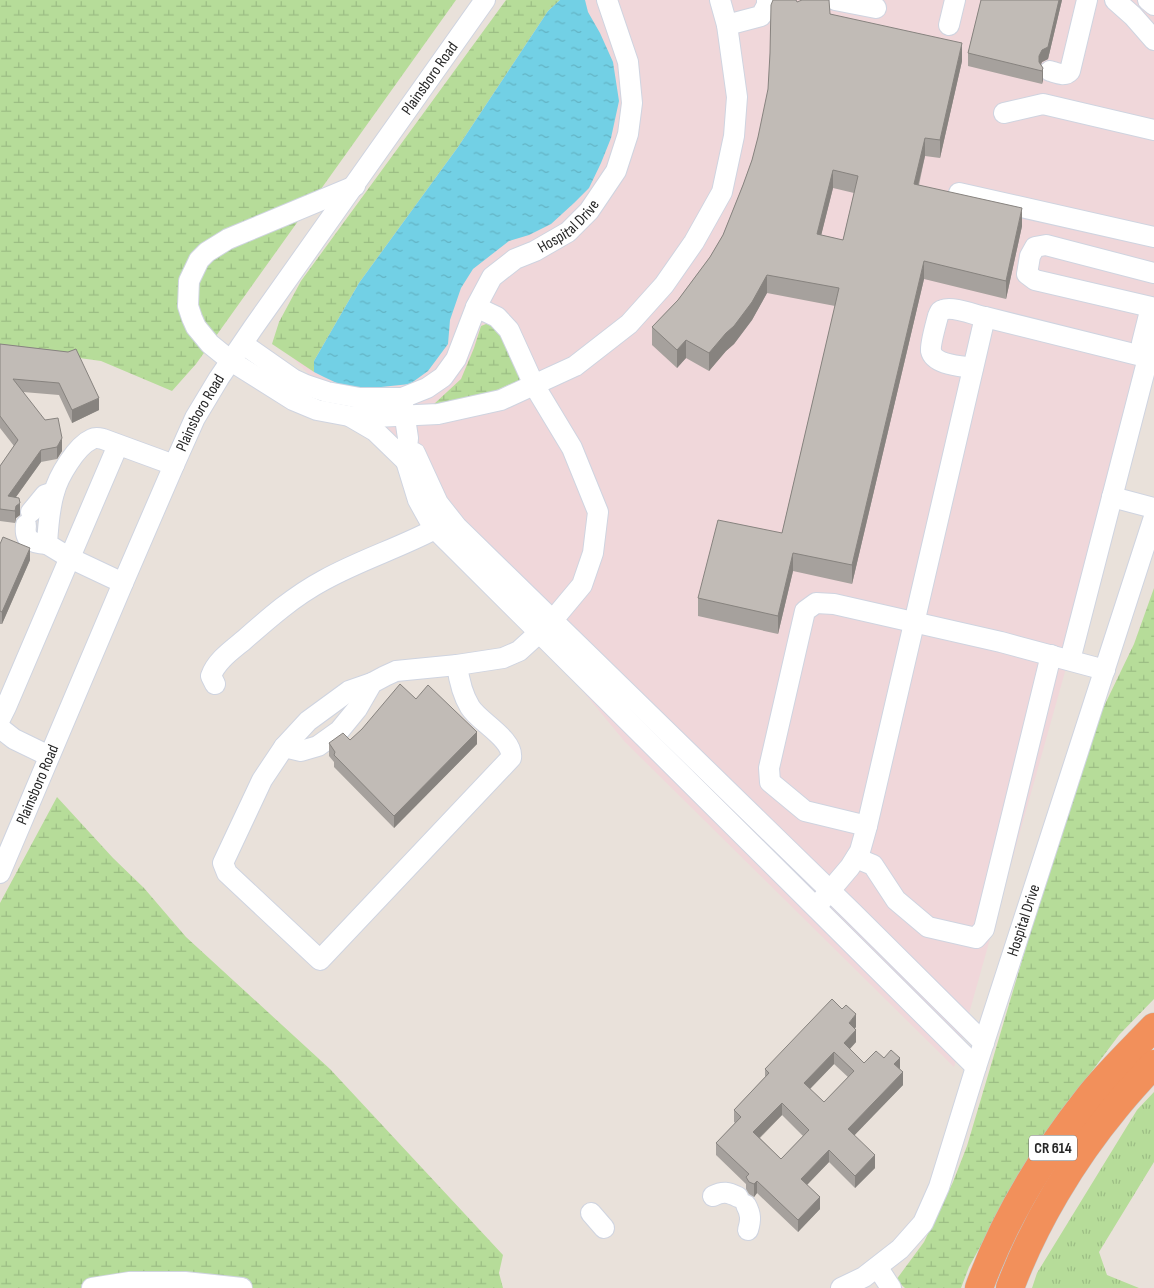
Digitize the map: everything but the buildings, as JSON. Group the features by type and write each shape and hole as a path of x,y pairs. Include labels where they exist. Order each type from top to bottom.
{"highway":[{"name":"CR 614","path":"979,1288 1016,1207 1062,1133 1090,1095 1154,1026"},
{"name":"CR 614","path":"1010,1288 1029,1242 1067,1175 1115,1108 1154,1064"}],"street":[{"name":"Plainsboro Road","path":"0,873 123,582 195,418 243,344 485,0"},
{"path":"243,344 306,385 327,392 438,414 501,400 575,366 629,324 664,285 694,242 722,192 734,136 736,97 726,25 720,0"},
{"path":"726,25 761,16 767,5 767,0"},
{"path":"835,0 876,8"},
{"path":"949,25 955,0"},
{"path":"1050,72 1068,74 1070,71 1087,0"},
{"path":"1115,0 1133,16 1154,40"},
{"path":"1148,0 1154,5"},
{"name":"Hospital Drive","path":"403,407 443,377 456,359 476,307 492,276 515,259 535,251 568,232 589,211 616,171 628,134 632,102 628,62 610,2"},
{"path":"1004,113 1043,104 1154,130"},
{"path":"355,186 228,239 207,252 199,260 189,281 188,306 192,318 203,337 210,344 232,361 293,400 317,410 349,416 375,417 403,407"},
{"path":"959,193 1154,237"},
{"path":"1147,357 1151,307 1035,280 1027,274 1030,256 1035,247 1046,245 1154,273"},
{"path":"458,665 463,694 471,710 507,743 512,752 511,758 320,960 227,873 223,863 262,780 284,747 308,720 349,691 372,683 396,671 458,665 502,658 519,651 546,627 582,585 592,553 598,512 572,448 534,385 509,330 497,317 476,307"},
{"path":"973,368 938,361 931,350 938,316 945,309 952,309 1147,357"},
{"path":"815,907 850,867 860,851 985,317"},
{"path":"856,858 873,865 896,900 928,927 976,938 984,929 1060,658 1112,497 1154,331"},
{"path":"403,407 408,438 406,461 418,500 435,529 546,627"},
{"path":"349,416 375,431 406,461"},
{"path":"47,544 49,515 54,492 61,475 74,455 88,441 97,438 104,439 174,464"},
{"path":"408,438 438,503 546,627 593,674 728,821 976,1067"},
{"path":"0,719 118,444"},
{"path":"54,492 45,495 29,518 25,531 27,538 39,544 47,544 70,558 123,582"},
{"path":"1112,497 1154,508"},
{"name":"Hospital Drive","path":"841,1288 878,1268 900,1249 923,1222 931,1206 1154,516"},
{"path":"215,684 211,676 214,668 280,608 323,581 366,559 435,529"},
{"path":"867,826 805,811 770,782 769,768 805,610 816,603 834,604 1001,642 1105,670"},
{"path":"593,674 744,808 984,1043"},
{"path":"284,747 301,751 318,746 339,731 357,709 372,683"},
{"path":"0,728 14,739 49,756"},
{"path":"713,1196 721,1192 729,1192 742,1201 750,1212 748,1230"},
{"path":"878,1268 891,1288"},
{"path":"92,1288 130,1282 185,1282 242,1288"}],"shaded area":[{"path":"512,0 1154,0 1154,355 954,1067 625,742 383,450 276,341"}],"green space":[{"path":"0,0 456,0 196,364 172,391 101,361 0,347"},
{"path":"506,0 560,0 548,11 458,147 359,283 314,361 314,372 272,344 279,322 301,281"},
{"path":"491,322 502,334 520,380 483,396 434,404 461,379 481,326"},
{"path":"1154,588 1154,999 1119,1035 1033,1150 969,1267 961,1288 905,1288 896,1280 924,1242 953,1182 967,1146 1094,727 1134,644"},
{"path":"57,797 113,858 144,888 186,937 330,1069 503,1255 499,1273 503,1288 0,1288 0,903"},
{"path":"1154,1092 1154,1162 1099,1252 1107,1275 1139,1288 1032,1288 1037,1273 1137,1110"}],"water":[{"path":"560,0 585,0 588,12 613,62 619,101 611,138 589,188 551,224 529,235 509,241 473,269 461,288 450,320 448,344 428,371 410,384 357,388 341,385 314,372 314,361 359,283 458,147 548,11"}]}
